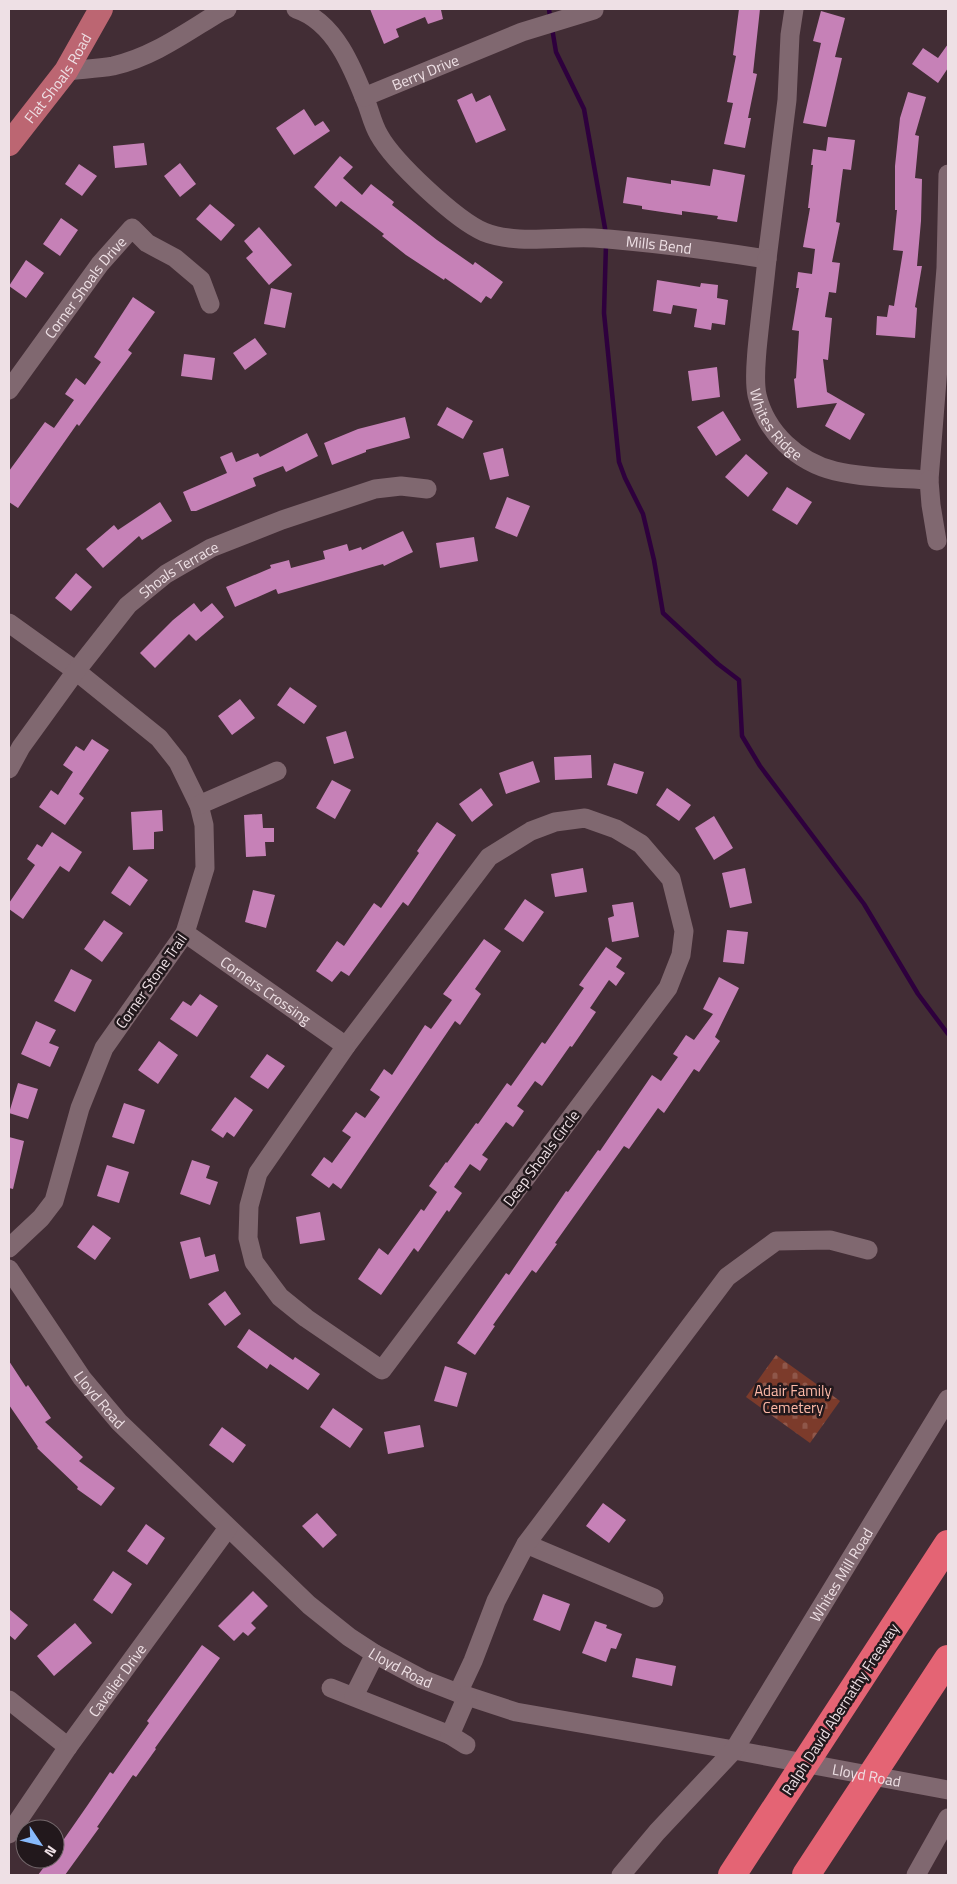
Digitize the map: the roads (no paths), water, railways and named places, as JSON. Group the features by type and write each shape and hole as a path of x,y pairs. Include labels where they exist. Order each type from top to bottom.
{"highway":[{"name":"Ralph David Abernathy Freeway","path":"732,1875 948,1544"},
{"path":"806,1875 948,1658"}],"main road":[{"name":"Flat Shoals Road","path":"10,140 66,70 101,9"}],"street":[{"path":"66,70 110,66 143,57 227,9"},
{"path":"296,9 310,15 330,33 350,66 364,97"},
{"path":"767,259 787,100 790,35 794,9"},
{"name":"Berry Drive","path":"364,97 522,32 594,10"},
{"name":"Mills Bend","path":"364,97 379,135 397,158 423,186 466,222 484,232 499,237 591,238 650,243 767,259"},
{"path":"937,542 931,505 930,480 946,268 948,174"},
{"name":"Corner Shoals Drive","path":"9,390 100,264 132,228 147,243 175,258 201,280 210,304"},
{"name":"Whites Ridge","path":"767,259 758,333 756,381 761,406 772,427 792,450 816,465 850,474 930,480"},
{"name":"Shoals Terrace","path":"9,769 21,747 76,671 128,605 166,574 211,548 282,520 375,489 401,486 426,489"},
{"name":"Corner Stone Trail","path":"9,623 76,671 159,738 178,762 199,805 204,826 205,868 185,933 104,1048 80,1108 54,1201 41,1218 9,1248"},
{"path":"199,805 277,771"},
{"name":"Deep Shoals Circle","path":"585,818 616,829 642,844 671,879 684,931 681,955 668,988 382,1370 306,1318 280,1297 254,1262 248,1238 248,1206 258,1173 346,1046 489,857 531,831 555,822 585,818"},
{"name":"Corners Crossing","path":"185,933 346,1046"},
{"path":"450,1735 496,1601 526,1544 727,1277 776,1241 830,1240 868,1250"},
{"name":"Lloyd Road","path":"9,1269 82,1378 119,1422 309,1605 349,1637 375,1654 422,1679 463,1695 516,1712 754,1753 940,1788"},
{"name":"Whites Mill Road","path":"621,1875 734,1750 948,1399"},
{"name":"Cavalier Drive","path":"9,1834 68,1747 228,1528"},
{"path":"526,1544 654,1598"},
{"path":"354,1696 375,1654"},
{"path":"331,1688 450,1735 466,1745"},
{"path":"9,1700 68,1747"},
{"path":"916,1875 948,1818"}],"waterway":[{"path":"549,9 550,17"},
{"path":"552,28 556,52 584,109 606,234"},
{"path":"606,244 604,313 619,462 643,514 654,560 663,613 718,664 739,680 742,736 760,766 864,904 918,994 948,1034"}],"park label":[{"name":"Adair Family Cemetery","path":"793,1398"}]}
